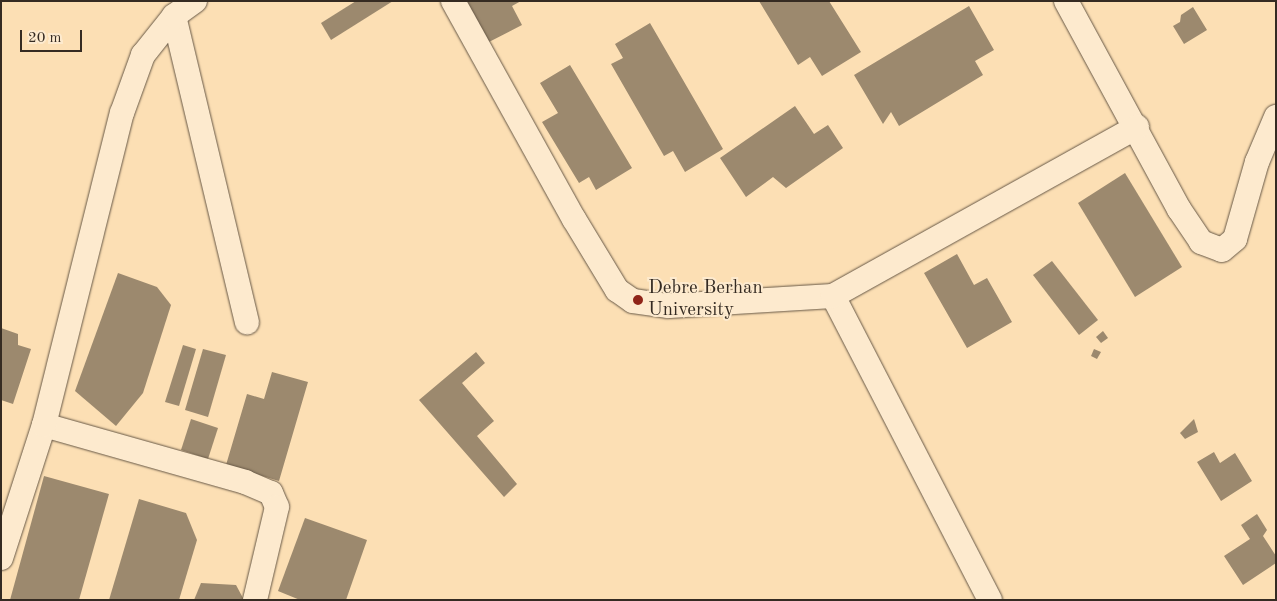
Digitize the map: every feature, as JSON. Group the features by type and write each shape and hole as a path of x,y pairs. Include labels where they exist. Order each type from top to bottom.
{"lane":[{"path":"1,558 44,425 122,113 144,54 174,16 195,1"},
{"path":"454,1 574,219 617,290 633,301 669,306 833,296 1137,128"},
{"path":"1066,1 1137,128 1179,209 1201,242 1222,250 1235,239 1258,162 1276,117"},
{"path":"174,16 248,322"},
{"path":"833,296 990,600"},
{"path":"44,425 245,482 271,493 277,507 255,600"}],"building":[{"path":"356,1 393,1 331,40 321,23"},
{"path":"466,1 521,1 512,6 522,25 487,43"},
{"path":"759,1 829,1 861,52 822,76 810,57 798,65"},
{"path":"969,6 994,50 975,61 983,75 899,126 891,112 883,124 854,75"},
{"path":"1193,7 1207,30 1184,44 1173,26 1180,22 1181,15"},
{"path":"650,23 723,149 685,172 673,151 664,156 611,64 623,58 615,44"},
{"path":"570,65 632,168 596,190 589,177 579,183 542,122 558,113 540,83"},
{"path":"795,106 814,134 828,125 843,148 786,188 773,177 746,197 720,158"},
{"path":"1125,173 1182,267 1135,297 1078,203"},
{"path":"957,254 974,285 987,278 1012,322 967,348 924,273"},
{"path":"1052,261 1098,320 1079,335 1033,275"},
{"path":"118,273 157,287 171,305 143,393 116,426 75,391"},
{"path":"1,328 18,334 18,345 31,349 13,404 1,400"},
{"path":"1103,331 1108,338 1101,343 1096,337"},
{"path":"183,345 196,349 179,406 165,402"},
{"path":"203,349 226,355 208,417 185,410"},
{"path":"1094,349 1101,352 1097,359 1091,356"},
{"path":"476,352 485,363 462,383 494,421 477,436 517,484 504,497 419,400"},
{"path":"272,372 308,382 279,481 226,465 247,394 264,399"},
{"path":"191,419 218,428 208,459 181,450"},
{"path":"1194,419 1198,432 1185,439 1180,433"},
{"path":"1214,452 1220,463 1235,453 1252,481 1221,501 1197,462"},
{"path":"44,476 109,494 79,600 10,600"},
{"path":"139,499 186,513 197,540 179,600 109,600"},
{"path":"1257,514 1267,530 1263,536 1276,556 1276,563 1243,585 1224,556 1250,539 1241,525"},
{"path":"305,518 367,540 346,600 300,600 278,591"},
{"path":"201,583 236,585 244,600 194,600"}],"place":[{"name":"Debre Berhan University","path":"638,300"}]}
